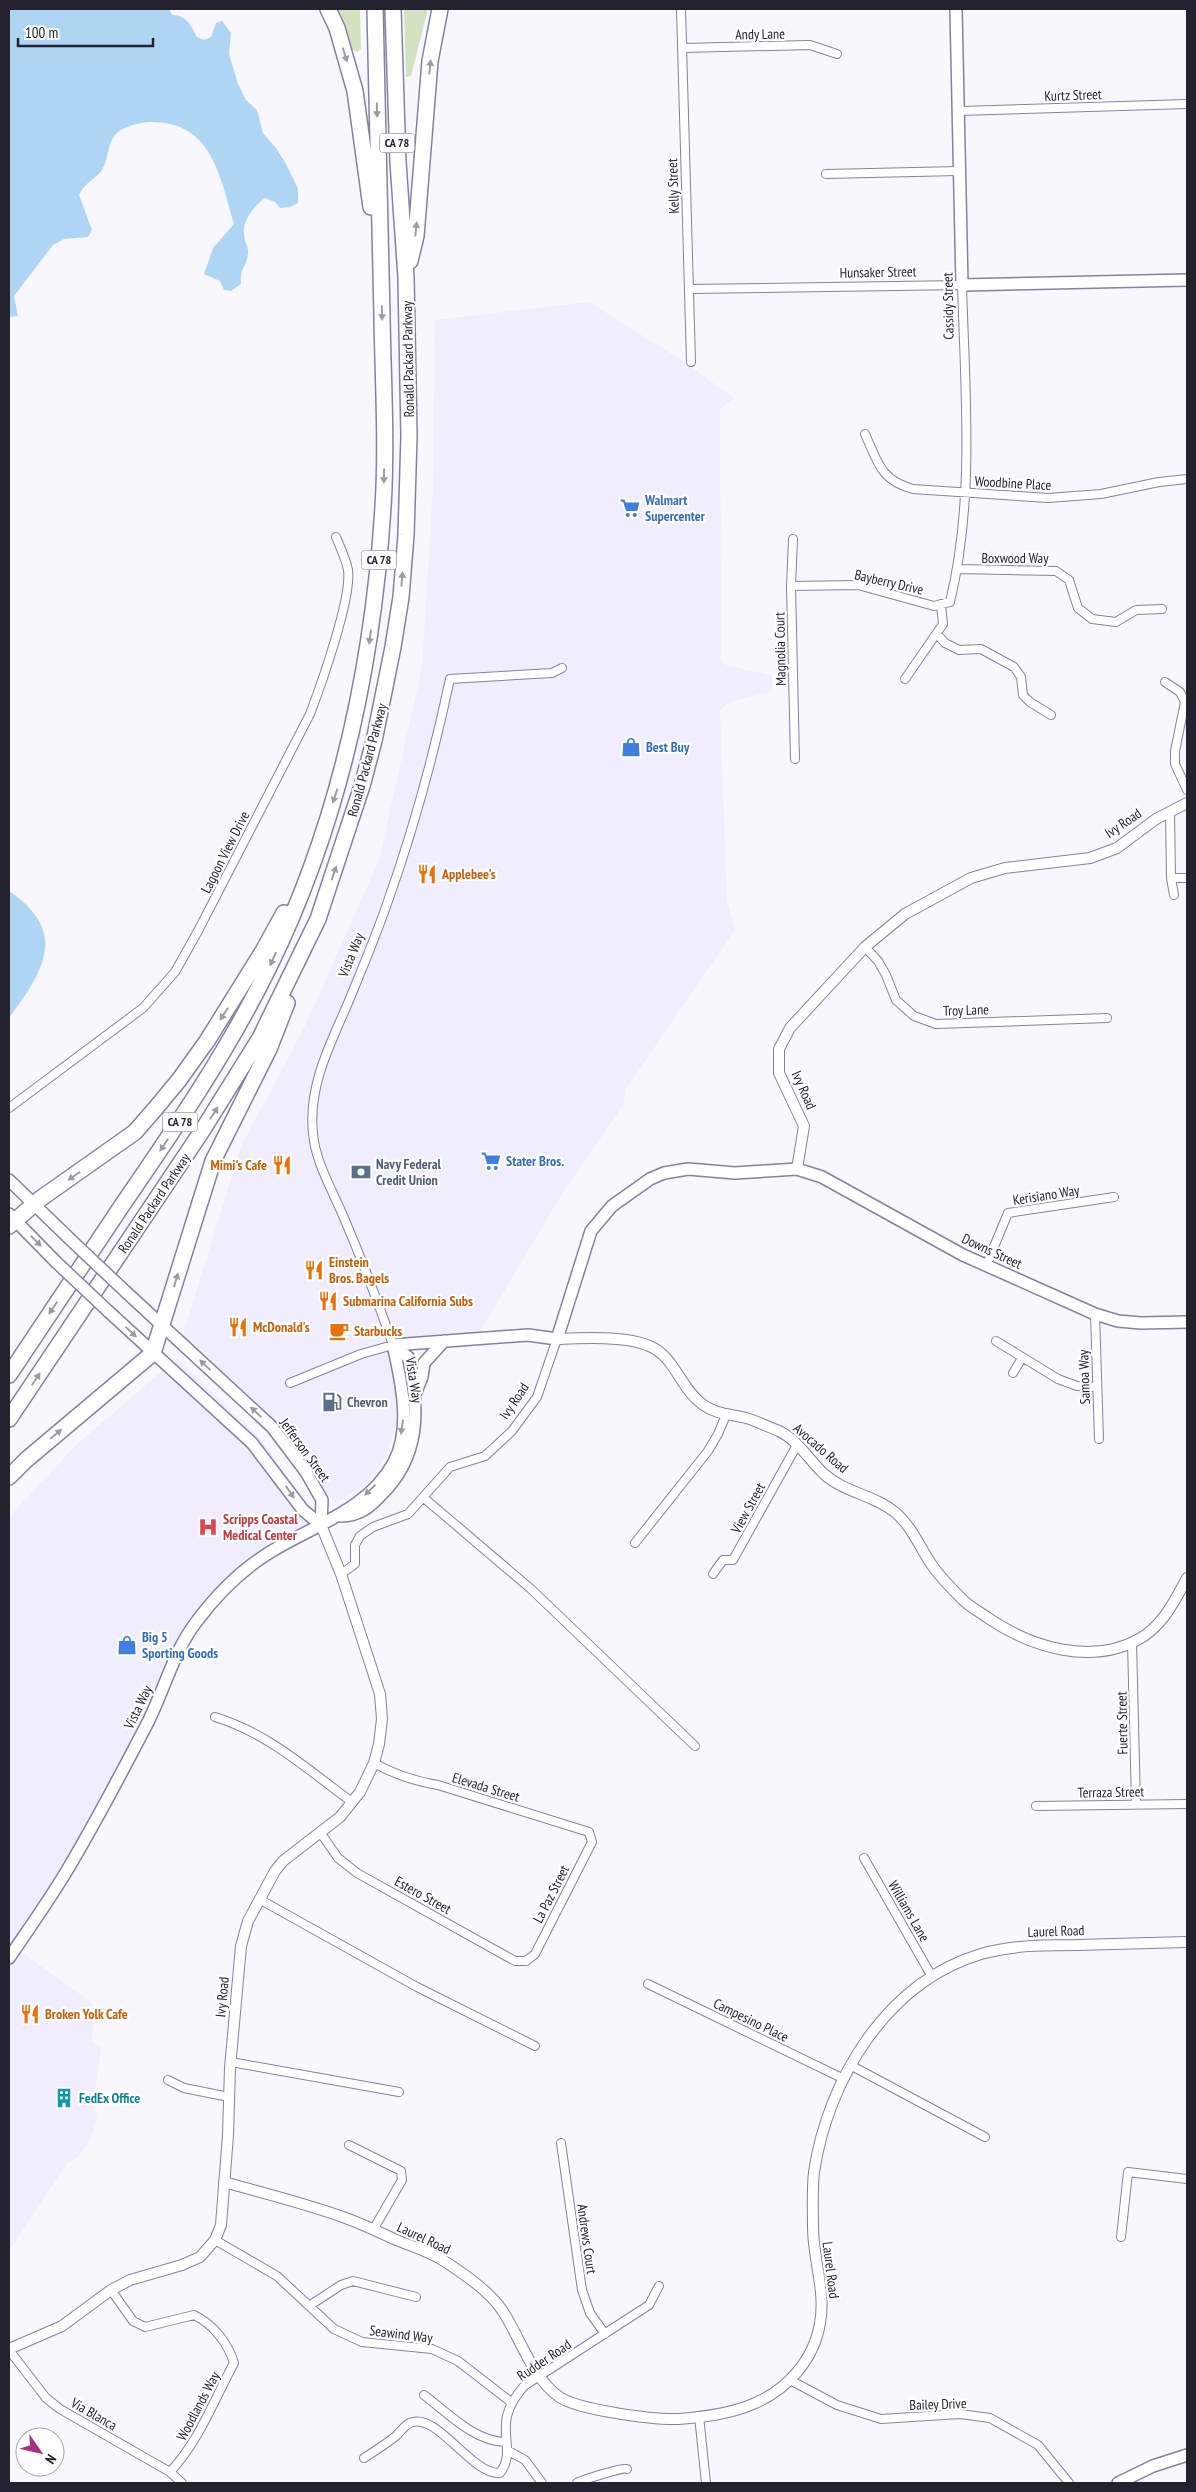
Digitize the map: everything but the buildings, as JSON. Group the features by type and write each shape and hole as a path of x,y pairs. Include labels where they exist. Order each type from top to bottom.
{"highway":[{"path":"328,9 336,28 355,91 381,264"},
{"name":"Ronald Packard Parkway","path":"9,1375 192,1104 227,1047 270,965 318,850 338,785 361,693 376,589 383,505 384,439 381,264 374,9"},
{"name":"Ronald Packard Parkway","path":"9,1419 234,1082 292,976 318,919 345,842 374,741 401,597 406,535 409,436 406,277 398,162 392,9"},
{"path":"406,277 416,236 430,61 440,9"},
{"path":"11,1221 135,1132 179,1080 236,997 318,850"},
{"path":"9,1477 26,1460 154,1353 195,1214 213,1161 269,1049 318,919"}],"main road":[{"name":"Cassidy Street","path":"956,9 962,286"},
{"name":"Hunsaker Street","path":"962,286 1187,280"},
{"name":"Downs Street","path":"797,1169 822,1176 986,1266 1095,1314 1118,1321 1141,1323 1187,1322"},
{"name":"Ivy Road","path":"557,1339 591,1231 602,1215 631,1192 658,1175 680,1170 736,1173 797,1169"},
{"name":"Jefferson Street","path":"9,1180 126,1292 272,1427 286,1444 322,1500 321,1525"},
{"path":"11,1221 252,1443 303,1510 321,1525"},
{"name":"Avocado Road","path":"393,1345 528,1335 557,1339"},
{"path":"416,1392 422,1378 424,1363 444,1342"},
{"name":"Vista Way","path":"341,1516 357,1514 372,1504 389,1488 404,1467 414,1424 416,1392 409,1358 393,1345"},
{"name":"Vista Way","path":"9,1958 88,1836 148,1722 178,1652 196,1622 222,1590 239,1574 272,1551 341,1516 371,1490 395,1460 404,1414 403,1394 393,1345"},
{"path":"1118,2483 1153,2466 1187,2455"}],"street":[{"name":"Kelly Street","path":"681,9 691,362"},
{"name":"Andy Lane","path":"682,48 810,45 837,54"},
{"name":"Kurtz Street","path":"959,111 1187,104"},
{"path":"826,174 959,171"},
{"name":"Hunsaker Street","path":"689,289 962,286"},
{"name":"Cassidy Street","path":"950,602 961,553 965,493 966,449 962,286"},
{"name":"Woodbine Place","path":"865,434 879,468 895,482 913,489 1048,498 1101,494 1159,482 1187,479"},
{"name":"Lagoon View Drive","path":"9,1108 143,1008 160,991 179,964 310,714 324,677 344,601 348,570 336,537"},
{"name":"Magnolia Court","path":"794,539 791,586 795,759"},
{"name":"Boxwood Way","path":"958,569 1056,571 1069,580 1078,608 1092,619 1105,622 1116,622 1136,610 1162,609"},
{"name":"Bayberry Drive","path":"791,586 858,584 934,606 950,602"},
{"path":"906,680 943,624 941,604"},
{"path":"937,634 946,643 959,650 981,649 1014,667 1020,677 1023,695 1030,702 1051,715"},
{"name":"Vista Way","path":"393,1345 368,1276 319,1159 313,1135 312,1108 316,1082 371,948 406,850 425,785 450,679 552,673 562,668"},
{"path":"1165,682 1180,692 1185,702 1175,751 1175,764 1187,790"},
{"name":"Ivy Road","path":"797,1169 804,1126 779,1073 779,1049 790,1028 865,947 905,914 971,878 1005,868 1095,856 1118,848 1170,812 1187,803"},
{"path":"1170,812 1171,878 1174,895"},
{"path":"1171,878 1187,878"},
{"name":"Troy Lane","path":"865,947 878,961 886,974 896,1000 914,1016 936,1024 1107,1018"},
{"name":"Kerisiano Way","path":"986,1266 1008,1213 1114,1197"},
{"name":"Samoa Way","path":"1095,1314 1099,1440"},
{"name":"Avocado Road","path":"557,1339 628,1339 649,1345 667,1358 696,1399 709,1408 747,1418 781,1432 797,1445 824,1474 843,1487 871,1498 896,1513 914,1532 934,1569 964,1602 1005,1630 1037,1644 1074,1652 1109,1651 1132,1642 1141,1638 1166,1614 1187,1578"},
{"name":"Ivy Road","path":"341,1574 355,1564 355,1545 360,1536 373,1527 401,1518 424,1498 450,1467 485,1456 524,1417 542,1386 557,1339"},
{"path":"996,1341 1058,1379 1077,1386 1097,1387"},
{"name":"Avocado Road","path":"290,1383 360,1354 393,1345"},
{"path":"1013,1373 1022,1358"},
{"path":"635,1543 708,1451 718,1434 726,1414"},
{"name":"View Street","path":"713,1574 723,1560 733,1560 797,1445"},
{"path":"424,1498 531,1589 695,1746"},
{"name":"Ivy Road","path":"215,2240 220,2225 224,2182 231,2062 241,1946 248,1921 275,1870 340,1817 352,1802 374,1763 381,1727 380,1694 341,1574 321,1525"},
{"name":"Fuerte Street","path":"1132,1642 1136,1803"},
{"path":"215,1717 233,1722 278,1746 352,1802"},
{"name":"Elevada Street","path":"374,1763 400,1776 438,1784 588,1832 591,1836"},
{"name":"Terraza Street","path":"1036,1806 1136,1803 1187,1804"},
{"name":"Estero Street","path":"320,1832 338,1858 358,1873 515,1961 526,1961"},
{"name":"La Paz Street","path":"526,1961 534,1954 552,1920 592,1842 591,1836"},
{"name":"Williams Lane","path":"864,1858 931,1975"},
{"path":"258,1899 418,1987 535,2046"},
{"name":"Laurel Road","path":"224,2182 343,2217 441,2259 478,2285 500,2307 541,2377 559,2397 591,2410 675,2419 715,2415 752,2405 776,2392 790,2380 810,2355 820,2326 822,2302 813,2233 814,2174 824,2128 844,2079 870,2036 887,2015 931,1975 976,1956 1018,1946 1187,1942"},
{"name":"Campesino Place","path":"648,1984 844,2079"},
{"path":"231,2062 399,2092"},
{"path":"852,2066 986,2137"},
{"path":"168,2080 184,2088 230,2096"},
{"name":"Andrews Court","path":"560,2143 582,2290 590,2313 605,2334"},
{"path":"349,2145 401,2171 402,2180 373,2230"},
{"path":"1121,2237 1128,2172 1187,2179"},
{"path":"9,2349 62,2326 111,2290 130,2280 182,2265 200,2257 215,2240"},
{"name":"Seawind Way","path":"215,2240 277,2276 334,2329 362,2342 432,2349 458,2361 511,2402"},
{"path":"309,2306 341,2285 353,2281 416,2297"},
{"name":"Rudder Road","path":"511,2402 524,2386 541,2377 650,2305 659,2286"},
{"name":"Woodlands Way","path":"111,2290 133,2321 144,2327 194,2314 207,2321 230,2349 234,2363 194,2442 184,2457 170,2472"},
{"name":"Via Blanca","path":"9,2349 46,2398 60,2409 170,2472 182,2483"},
{"name":"Bailey Drive","path":"790,2380 837,2405 881,2419 960,2414 990,2418 1038,2445 1069,2483"},
{"path":"424,2395 478,2435 498,2442 506,2442"},
{"path":"364,2458 410,2423 423,2422 434,2428 487,2471 500,2473 507,2464 506,2418 511,2402"},
{"path":"699,2416 706,2483"},
{"path":"507,2450 525,2460 542,2483"},
{"path":"577,2483 583,2479 607,2475 616,2469 627,2469"}],"shaded area":[{"path":"589,302 683,361 734,398 720,409 721,660 726,665 772,676 772,692 726,704 720,711 727,900 735,930 625,1090 624,1104 560,1197 478,1335 396,1343 401,1409 385,1459 363,1487 335,1503 249,1399 182,1338 241,1146 304,1028 379,860 422,667 433,487 435,320"},
{"path":"177,1358 260,1438 285,1473 320,1534 289,1545 254,1564 165,1658 132,1758 9,1954 9,1517 76,1445"},
{"path":"17,1949 91,2002 93,2031 91,2040 101,2048 93,2105 97,2118 90,2141 78,2157 67,2163 9,2251 9,1961"}],"green space":[{"path":"335,9 360,9 361,49 357,52 351,49"},
{"path":"404,9 428,9 411,76 406,77"}],"water":[{"path":"9,9 169,9 172,15 185,19 197,37 204,40 211,37 216,23 222,21 231,33 229,54 238,84 246,100 257,110 263,133 276,148 286,164 298,189 298,203 290,207 280,208 275,202 265,198 257,205 247,219 244,237 248,254 241,274 241,284 231,291 224,290 220,281 204,274 213,248 234,224 218,170 210,155 200,141 187,131 171,124 146,122 126,127 115,135 102,170 85,186 79,195 92,230 88,237 64,239 53,245 14,296 18,316 9,317"},
{"path":"9,891 28,906 39,921 45,937 45,952 32,984 9,1018"}],"place":[{"name":"Walmart Supercenter","path":"630,508"},
{"name":"Best Buy","path":"631,747"},
{"name":"Applebee's","path":"427,874"},
{"name":"Stater Bros.","path":"491,1161"},
{"name":"Mimi's Cafe","path":"282,1165"},
{"name":"Navy Federal Credit Union","path":"361,1172"},
{"name":"Einstein Bros. Bagels","path":"314,1270"},
{"name":"Submarina California Subs","path":"328,1301"},
{"name":"McDonald's","path":"238,1327"},
{"name":"Starbucks","path":"339,1331"},
{"name":"Chevron","path":"332,1402"},
{"name":"Scripps Coastal Medical Center","path":"208,1527"},
{"name":"Big 5 Sporting Goods","path":"127,1645"},
{"name":"Broken Yolk Cafe","path":"30,2014"},
{"name":"FedEx Office","path":"64,2098"}]}
